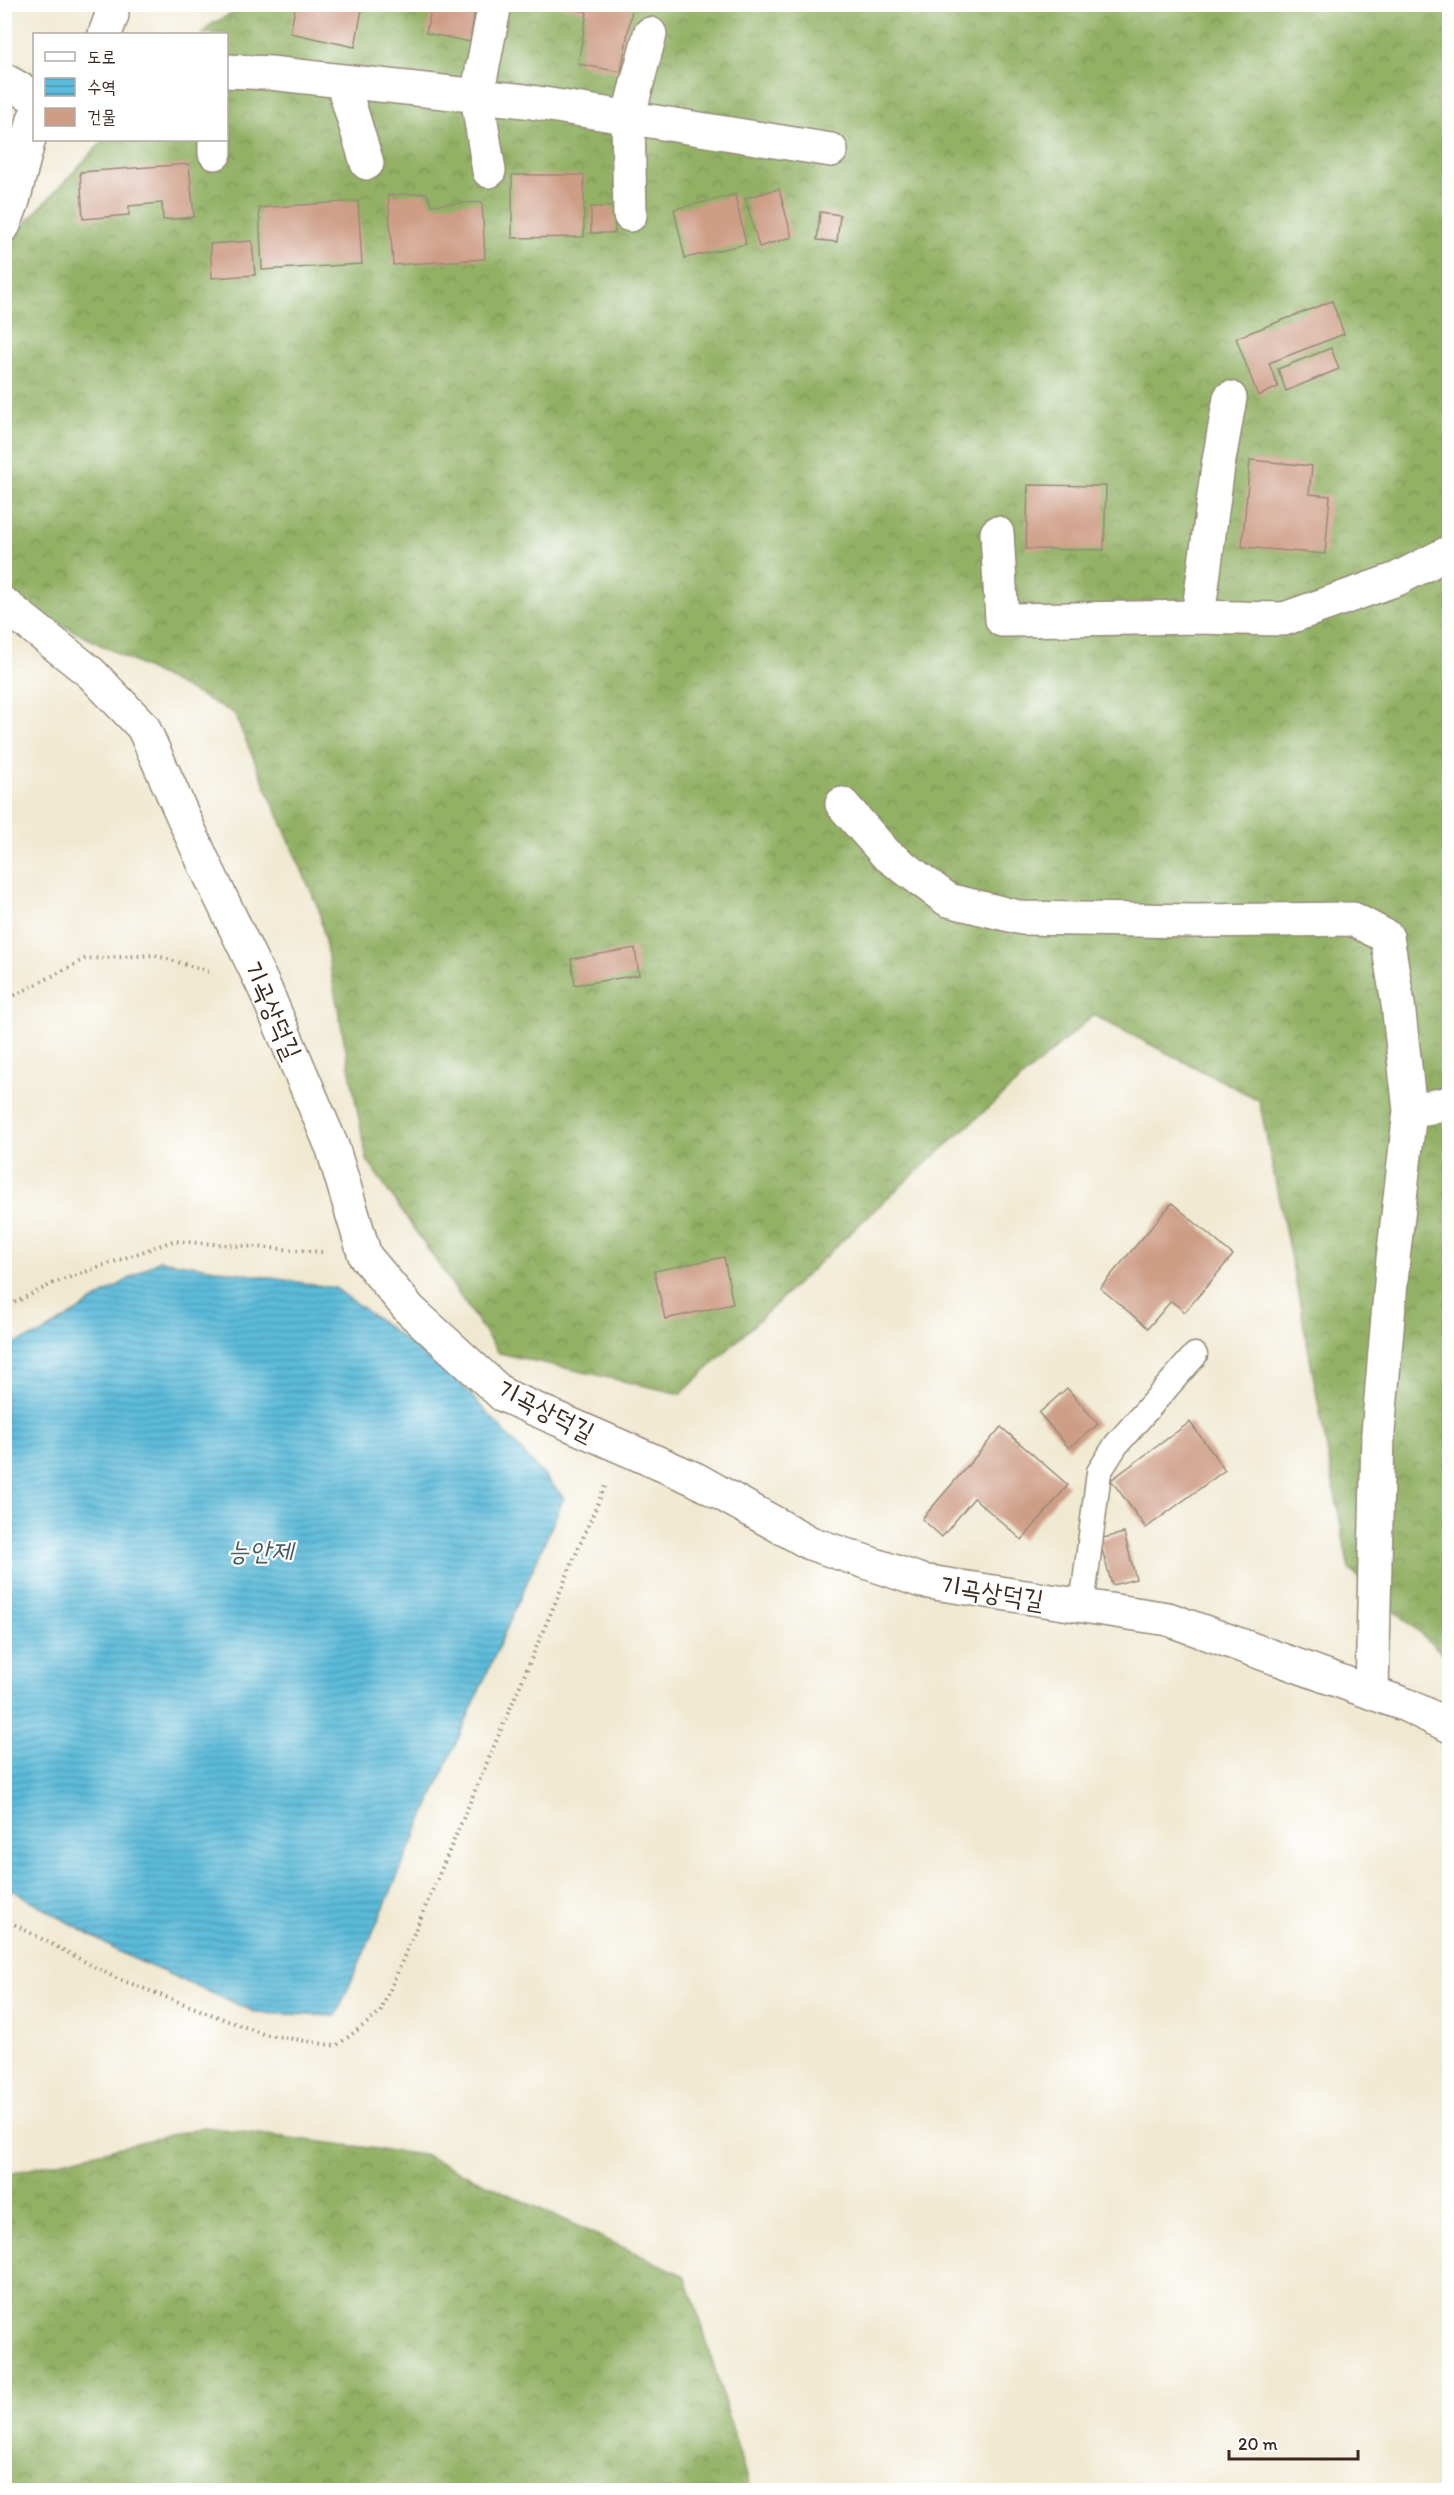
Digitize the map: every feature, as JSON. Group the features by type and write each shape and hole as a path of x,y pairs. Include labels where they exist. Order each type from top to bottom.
{"street":[{"path":"105,33 112,15 111,4"},
{"path":"489,171 477,96 495,4"},
{"path":"630,215 628,118 650,34"},
{"path":"228,71 270,73 525,101 831,150"},
{"path":"4,80 33,96"},
{"path":"342,81 367,163"},
{"path":"4,225 13,201 33,123"},
{"path":"1198,617 1218,466 1230,398"},
{"path":"997,533 1002,620 1198,617 1284,620 1397,579 1449,552"},
{"name":"기곡상덕길","path":"4,604 92,674 143,726 203,861 265,989 333,1149 365,1256 410,1310 503,1395 695,1479 810,1543 922,1581 1168,1619 1372,1693 1449,1726"},
{"path":"842,804 886,854 948,900 1022,918 1193,921 1353,920 1387,937 1398,1004 1410,1111 1392,1259 1378,1433 1372,1693"},
{"path":"1410,1111 1449,1103"}],"lane":[{"path":"1082,1606 1099,1472 1116,1445 1195,1354"}],"path":[{"path":"4,1001 85,959 154,955 265,989"},
{"path":"4,1308 54,1283 173,1241 365,1256"},
{"path":"4,1919 116,1978 263,2034 336,2046 380,2013 622,1447"}],"green space":[{"path":"248,5 1449,5 1449,1659 1349,1569 1300,1304 1259,1100 1093,1015 886,1199 681,1394 499,1353 367,1160 319,910 234,713 13,600 5,584 4,268 18,231 103,141 228,141 228,33 203,33 210,25"},
{"path":"204,2127 424,2155 685,2276 702,2325 750,2490 5,2490 5,2175"}],"water":[{"name":"능안제","path":"159,1260 335,1288 453,1375 564,1498 336,2016 257,2013 123,1954 5,1886 5,1346 39,1335"}],"building":[{"path":"296,4 363,4 355,47 290,33"},
{"path":"432,4 476,4 470,42 426,33"},
{"path":"553,4 633,4 621,72 578,64 587,12"},
{"path":"189,164 194,217 163,220 162,203 129,206 129,215 83,219 80,172"},
{"path":"512,175 584,175 584,237 512,238"},
{"path":"779,189 792,237 759,247 745,198"},
{"path":"427,193 432,205 482,202 485,259 393,265 388,195"},
{"path":"735,195 746,244 685,258 674,209"},
{"path":"358,201 362,264 262,270 259,208"},
{"path":"591,207 614,207 615,233 591,233"},
{"path":"820,212 840,215 837,242 817,240"},
{"path":"252,241 255,275 212,278 210,244"},
{"path":"1332,301 1344,334 1269,363 1278,387 1258,396 1236,338"},
{"path":"1331,348 1339,369 1286,391 1278,369"},
{"path":"1250,460 1312,466 1309,494 1330,496 1325,554 1242,547"},
{"path":"1028,485 1106,486 1104,550 1026,549"},
{"path":"635,948 639,975 575,985 571,959"},
{"path":"1172,1203 1233,1255 1185,1312 1171,1301 1148,1328 1100,1288"},
{"path":"724,1257 733,1304 665,1319 654,1271"},
{"path":"1067,1388 1098,1424 1069,1448 1039,1413"},
{"path":"1190,1422 1225,1470 1146,1528 1111,1480"},
{"path":"1001,1427 1068,1485 1022,1540 974,1498 942,1537 922,1519"},
{"path":"1124,1533 1136,1579 1112,1585 1099,1539"}]}
